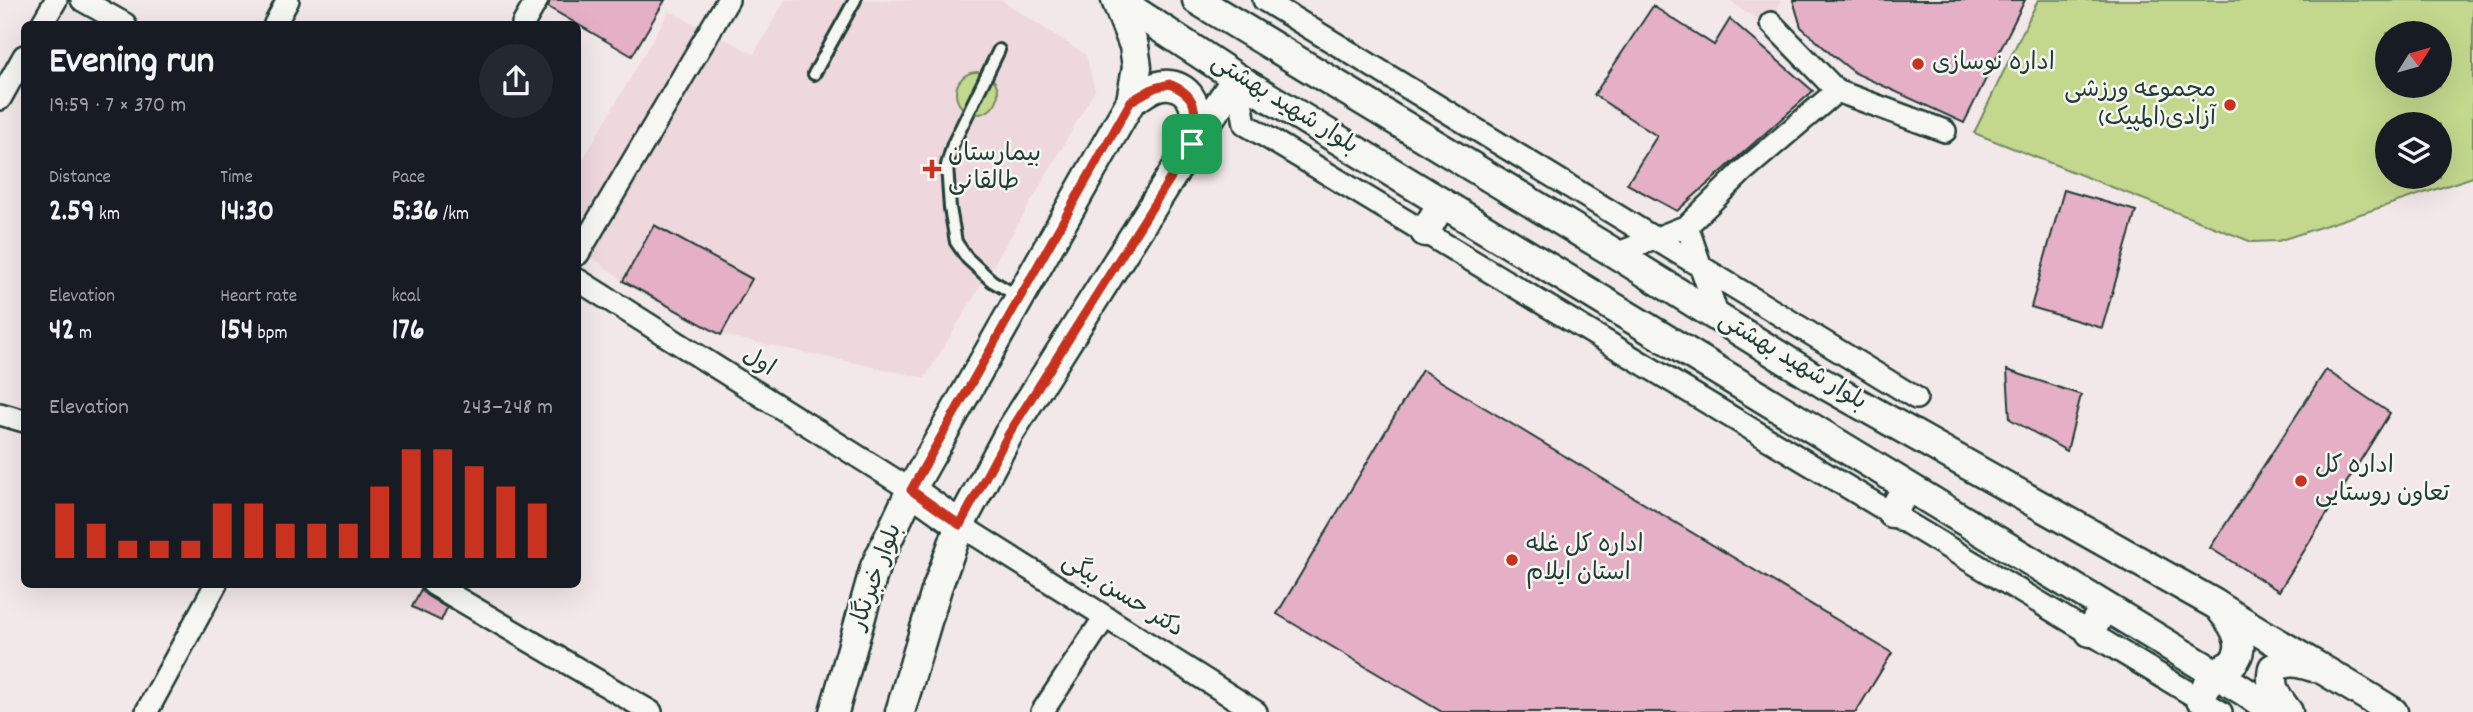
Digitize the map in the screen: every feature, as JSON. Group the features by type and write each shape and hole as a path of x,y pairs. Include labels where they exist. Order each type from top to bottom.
{"main road":[{"name":"بلوار شهید بهشتی","path":"1117,0 1237,78 2275,712"},
{"name":"بلوار خبرنگار","path":"834,712 876,567 911,490 1131,101 1137,67 1136,57 1117,0"},
{"name":"بلوار شهید بهشتی","path":"1197,0 1616,254 1826,385 2215,604 2255,631 2393,712"},
{"path":"900,712 937,588 960,525 1008,435 1192,144 1237,78"},
{"path":"1131,101 1154,88 1169,84 1184,89 1193,101 1195,117 1192,144"},
{"path":"1425,232 1442,202"},
{"path":"1892,513 1907,487"},
{"path":"911,490 960,525"},
{"path":"2211,705 2214,674 2228,667 2237,658 2240,650 2233,623 2215,604"},
{"path":"2090,632 2104,607"},
{"path":"2288,712 2275,694 2270,680 2273,668 2284,662 2296,662 2329,672"}],"street":[{"path":"44,21 56,0"},
{"path":"82,0 120,21"},
{"path":"277,21 288,0"},
{"path":"525,21 537,0"},
{"path":"581,249 728,0"},
{"path":"1264,0 1916,398"},
{"path":"1771,23 1837,91 1945,131"},
{"path":"0,99 21,61"},
{"path":"1237,78 1245,124 2211,705"},
{"path":"1616,254 1687,226 1743,171 1837,91"},
{"path":"1687,226 1718,317"},
{"name":"اول","path":"581,282 911,490"},
{"path":"0,414 21,420"},
{"name":"دکتر حسن بیگی","path":"960,525 1253,711"},
{"path":"147,711 214,588"},
{"path":"440,588 651,712"},
{"path":"1042,712 1105,617"}],"lane":[{"path":"814,74 855,0"},
{"path":"999,50 953,144 947,165 956,242 967,258 992,281 1019,297"}],"shaded area":[{"path":"785,0 1001,0 1086,55 1095,90 925,378 721,335 629,285 581,249 581,163 669,11 754,54"},
{"path":"1730,0 1782,0 1771,23 1746,13"}],"green space":[{"name":"مجموعه ورزشی آزادی(المپیک)","path":"2038,0 2473,0 2473,177 2452,184 2452,112 2375,112 2375,189 2436,189 2278,241 2252,242 1974,133"},
{"path":"977,72 992,78 998,93 992,108 977,114 962,108 956,93 962,78"}],"building":[{"path":"550,0 665,0 632,56 581,26 581,21 572,21 548,7"},
{"name":"اداره نوسازی","path":"1793,0 2025,0 1964,123 1855,73 1801,27"},
{"path":"1653,6 1714,45 1730,19 1813,91 1677,211 1627,184 1657,136 1594,95"},
{"path":"2064,190 2136,211 2102,328 2031,307"},
{"path":"654,225 752,279 721,335 623,281"},
{"path":"1422,370 1892,653 1856,712 1442,712 1277,614"},
{"path":"2007,370 2081,395 2067,451 2010,419"},
{"name":"اداره کل تعاون روستایی","path":"2326,370 2390,413 2279,591 2210,548"},
{"path":"421,589 447,608 441,621 412,607"}],"place":[{"name":"اداره نوسازی","path":"1918,64"},
{"name":"مجموعه ورزشی آزادی(المپیک)","path":"2230,105"},
{"name":"بیمارستان طالقانی","path":"932,169"},
{"name":"اداره کل تعاون روستایی","path":"2301,481"},
{"name":"اداره کل غله استان ایلام","path":"1512,560"}],"route":[{"path":"1169,84 1184,89 1193,101 1195,117 1192,144 1008,435 960,525 911,490 1131,101 1154,88 1169,84"}]}
